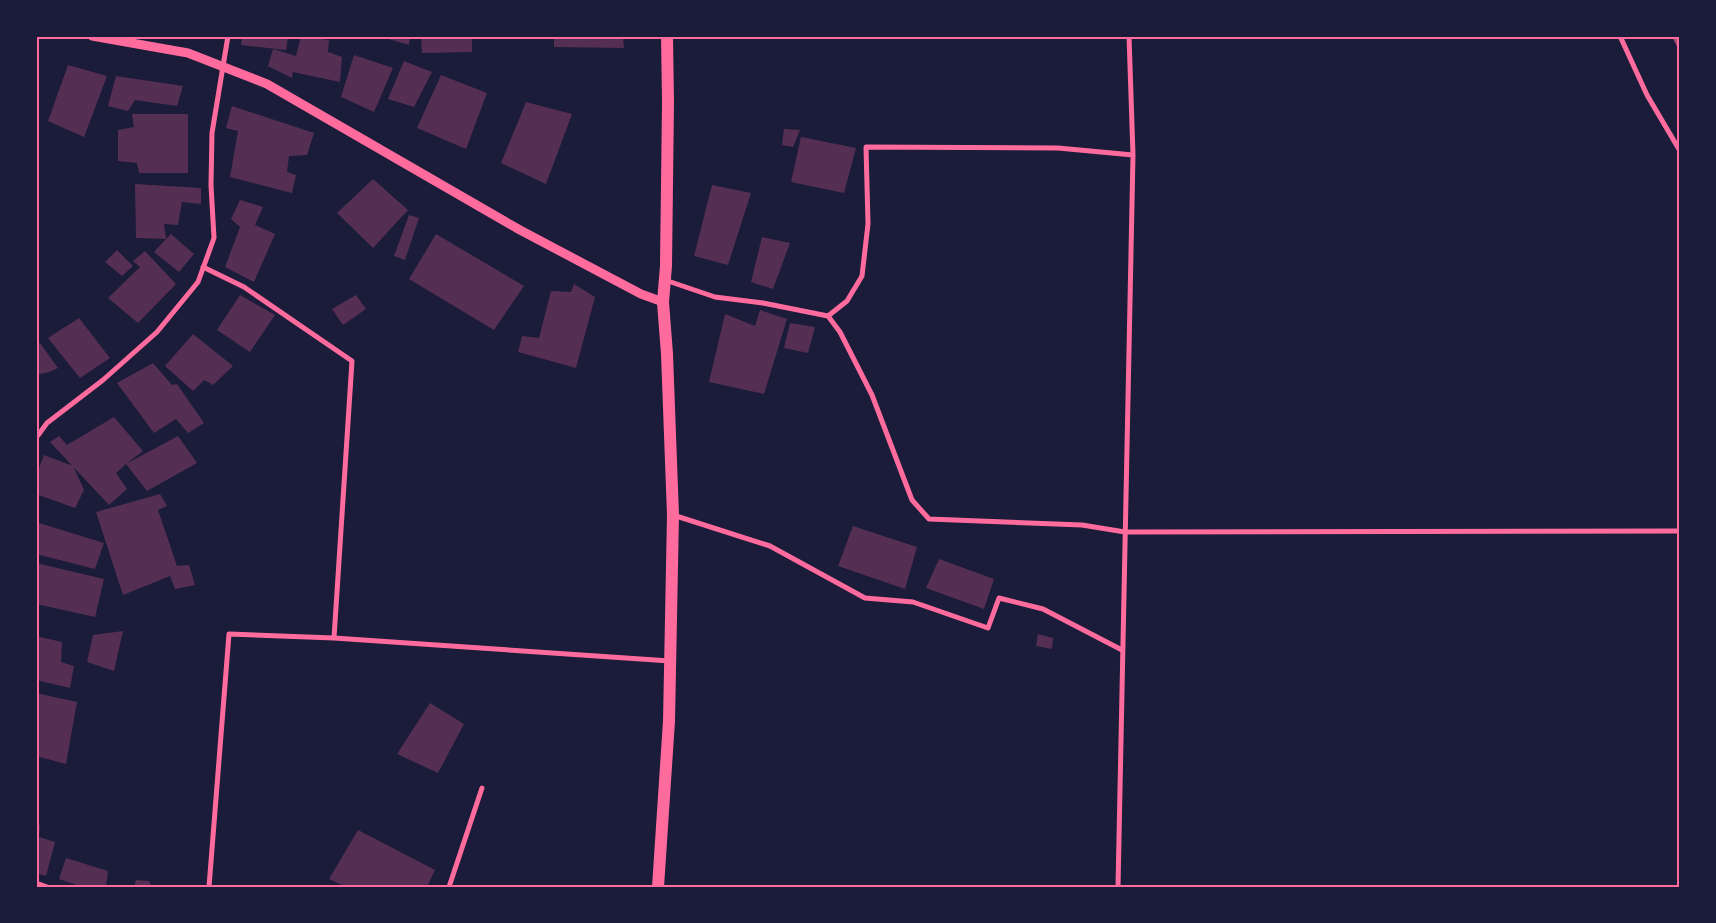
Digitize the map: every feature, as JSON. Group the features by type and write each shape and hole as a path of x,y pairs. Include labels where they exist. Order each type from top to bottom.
{"main road":[{"path":"658,887 670,720 673,515 667,354 663,302 668,102 667,36"}],"street":[{"path":"92,36 188,53 267,84 520,230 641,294 663,302"},
{"path":"36,438 47,423 103,380 157,332 198,282 214,238 211,186 212,133 228,36"},
{"path":"1118,887 1133,155 1129,36"},
{"path":"1620,36 1647,95 1680,151"},
{"path":"828,316 847,301 862,276 868,224 866,147 1058,148 1133,155"},
{"path":"203,267 244,287 352,361 334,638"},
{"path":"664,280 715,297 763,303 828,316 840,332 872,395 912,500 929,519 1082,525 1125,532 1680,531"},
{"path":"673,515 770,546 865,598 913,602 988,628 998,598 1043,609 1122,650"},
{"path":"208,887 229,634 334,638 670,661"},
{"path":"449,887 482,788"},
{"path":"36,883 47,887"}],"building":[{"path":"242,36 288,36 286,50 241,45"},
{"path":"301,36 329,40 328,52 342,57 340,82 293,72 292,78 268,66 273,49 296,56"},
{"path":"378,36 410,36 409,45"},
{"path":"421,36 472,36 472,52 422,53"},
{"path":"554,36 623,36 624,48 554,47"},
{"path":"354,55 393,68 374,112 341,97"},
{"path":"404,61 432,72 414,107 388,99"},
{"path":"68,65 107,76 84,137 48,121"},
{"path":"441,75 487,93 466,149 417,128"},
{"path":"116,76 183,86 177,106 135,100 128,111 108,106"},
{"path":"526,102 572,114 546,184 501,163"},
{"path":"232,106 314,133 307,155 289,156 287,172 296,175 292,193 230,177 238,131 226,128"},
{"path":"132,114 188,114 188,173 139,173 137,163 118,161 118,130 134,127"},
{"path":"784,129 800,130 793,147 782,145"},
{"path":"801,137 856,148 844,193 791,182"},
{"path":"373,179 408,210 373,248 337,213"},
{"path":"135,184 201,188 201,204 182,202 178,225 164,224 166,239 136,238"},
{"path":"712,185 751,193 728,265 694,256"},
{"path":"240,200 263,207 255,225 275,234 254,282 225,267 240,227 231,219"},
{"path":"409,215 419,218 405,260 394,256"},
{"path":"171,234 194,254 179,272 154,252"},
{"path":"436,234 524,286 494,330 409,279"},
{"path":"762,237 790,243 773,289 751,282"},
{"path":"117,250 133,266 122,276 105,262"},
{"path":"145,251 176,284 138,323 108,298 140,267 133,261"},
{"path":"574,284 595,297 576,368 518,352 522,336 539,338 551,291 571,292"},
{"path":"240,295 275,315 250,352 217,330"},
{"path":"356,295 366,309 343,325 332,309"},
{"path":"760,310 787,319 764,394 709,382 725,314 755,326"},
{"path":"79,318 110,358 80,378 48,338"},
{"path":"790,323 815,327 808,353 784,348"},
{"path":"193,334 233,366 213,385 204,380 193,391 165,366"},
{"path":"40,343 58,368 36,375 36,344"},
{"path":"153,363 172,385 177,384 204,423 188,433 176,419 154,433 117,383"},
{"path":"114,417 143,451 116,473 127,489 109,505 50,442 59,436 67,445"},
{"path":"178,436 197,463 147,491 126,464"},
{"path":"44,455 73,466 84,490 75,508 36,494 36,476"},
{"path":"160,494 167,506 158,510 177,566 189,565 195,585 175,589 170,576 123,595 96,512"},
{"path":"36,522 104,543 95,569 36,554"},
{"path":"853,526 917,547 905,589 838,566"},
{"path":"939,559 994,579 984,609 926,588"},
{"path":"36,563 104,579 95,617 36,604"},
{"path":"123,631 114,671 87,662 93,635"},
{"path":"1038,634 1053,638 1052,649 1036,646"},
{"path":"36,636 62,642 61,662 74,666 70,688 36,680"},
{"path":"36,693 77,702 66,764 36,756"},
{"path":"430,703 464,724 438,773 397,754"},
{"path":"36,824 40,825 39,837 55,842 46,876 36,873"},
{"path":"358,830 435,870 427,887 346,887 329,879"},
{"path":"66,858 108,871 106,887 82,887 59,879"},
{"path":"136,880 149,881 152,887 134,887"}],"railway":[{"path":"1674,36 1680,48"}]}
